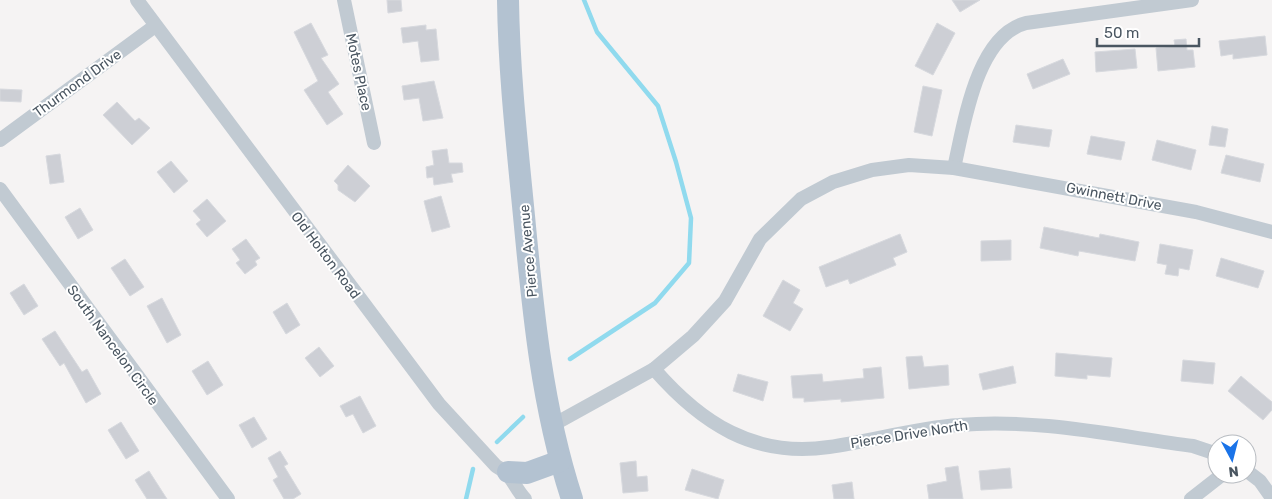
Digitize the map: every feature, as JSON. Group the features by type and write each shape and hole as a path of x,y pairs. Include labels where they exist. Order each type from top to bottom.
{"main road":[{"name":"Pierce Avenue","path":"508,0 512,90 535,331 551,426 572,499"},
{"path":"508,472 527,473 560,461"}],"street":[{"name":"Old Holton Road","path":"136,0 440,404 496,466 508,472 517,490 526,499"},
{"name":"Motes Place","path":"344,0 374,143"},
{"path":"954,168 972,94 984,62 1010,30 1026,23 1192,0"},
{"name":"Thurmond Drive","path":"0,140 155,26"},
{"name":"Gwinnett Drive","path":"551,426 654,369 694,336 725,301 760,239 801,199 833,182 872,170 909,165 954,168 1196,212 1272,232"},
{"name":"South Nancelon Circle","path":"0,189 228,499"},
{"name":"Pierce Drive North","path":"654,369 677,395 716,426 737,436 774,447 805,449 828,447 960,424 1032,425 1192,446 1207,451"},
{"path":"1257,479 1272,498"},
{"path":"1191,499 1210,484"}],"building":[{"path":"387,0 401,0 402,11 388,13"},
{"path":"952,0 980,0 960,12"},
{"path":"311,23 328,55 321,58 339,84 328,92 343,114 327,125 304,90 318,81 294,32"},
{"path":"937,23 955,33 933,75 915,66"},
{"path":"426,25 426,30 436,29 439,60 421,62 418,41 403,43 401,28"},
{"path":"1265,36 1267,55 1233,59 1233,54 1221,56 1219,41"},
{"path":"1186,39 1187,50 1193,50 1195,67 1158,71 1156,48 1175,46 1174,40"},
{"path":"1135,49 1137,68 1096,72 1095,52"},
{"path":"1063,59 1070,74 1033,89 1027,74"},
{"path":"434,81 443,118 423,121 419,98 404,100 402,86"},
{"path":"923,86 942,90 932,136 914,132"},
{"path":"0,89 22,90 21,102 0,101"},
{"path":"117,102 135,121 139,118 150,128 132,145 103,115"},
{"path":"1016,125 1052,130 1049,147 1013,142"},
{"path":"1212,126 1228,129 1225,147 1209,145"},
{"path":"1091,136 1125,142 1121,160 1087,154"},
{"path":"1157,140 1196,150 1191,170 1152,160"},
{"path":"447,149 449,163 462,163 463,172 451,174 453,182 434,185 433,177 427,178 426,167 434,165 432,151"},
{"path":"60,154 64,182 50,184 46,156"},
{"path":"1226,155 1264,164 1260,182 1221,173"},
{"path":"171,161 188,181 174,193 157,172"},
{"path":"348,165 370,186 355,202 338,190 338,185 334,181"},
{"path":"441,196 450,227 432,232 424,201"},
{"path":"207,199 226,221 207,237 196,224 201,220 193,211"},
{"path":"80,208 93,230 78,239 65,217"},
{"path":"1044,227 1099,238 1100,234 1139,242 1135,261 1079,251 1078,256 1040,248"},
{"path":"900,234 907,252 893,258 896,265 850,284 848,279 826,287 819,267"},
{"path":"246,239 260,258 255,261 257,265 245,274 236,263 240,260 232,249"},
{"path":"1011,240 1011,260 981,261 981,241"},
{"path":"1160,244 1193,250 1189,270 1179,268 1178,276 1165,274 1167,265 1157,263"},
{"path":"1221,258 1264,271 1258,288 1216,276"},
{"path":"125,259 144,287 130,296 111,268"},
{"path":"783,280 800,290 793,303 803,309 790,331 763,316"},
{"path":"24,284 38,306 24,315 10,293"},
{"path":"162,298 181,335 167,343 147,306"},
{"path":"287,303 300,325 286,334 273,312"},
{"path":"55,331 82,372 87,369 101,394 86,403 64,363 60,366 42,339"},
{"path":"319,347 334,366 320,377 305,358"},
{"path":"1056,353 1112,358 1110,377 1087,375 1087,379 1055,376"},
{"path":"922,356 924,367 948,365 949,385 909,389 906,357"},
{"path":"1183,360 1215,363 1213,384 1181,381"},
{"path":"208,361 223,385 207,395 192,371"},
{"path":"1013,366 1016,383 983,390 979,374"},
{"path":"881,367 884,398 841,402 841,399 804,402 804,398 793,398 791,376 822,374 823,382 864,378 863,369"},
{"path":"738,374 768,382 763,401 733,391"},
{"path":"1241,376 1272,402 1272,410 1263,420 1228,391"},
{"path":"360,396 376,426 363,433 353,414 346,417 340,406"},
{"path":"254,417 267,439 252,448 239,425"},
{"path":"121,422 139,451 126,459 108,430"},
{"path":"280,451 288,464 284,466 301,494 293,499 284,499 273,480 278,477 268,458"},
{"path":"636,461 637,477 647,476 648,491 623,493 620,463"},
{"path":"958,466 963,499 929,499 927,485 947,481 945,468"},
{"path":"1010,468 1012,488 981,490 979,471"},
{"path":"692,469 724,480 718,499 685,490"},
{"path":"149,471 167,499 147,499 135,480"},
{"path":"852,482 854,499 834,499 832,485"}],"waterway":[{"path":"570,359 655,303 689,263 691,218 658,106 597,32 584,0"},
{"path":"497,442 523,417"},
{"path":"466,499 473,469"}]}
